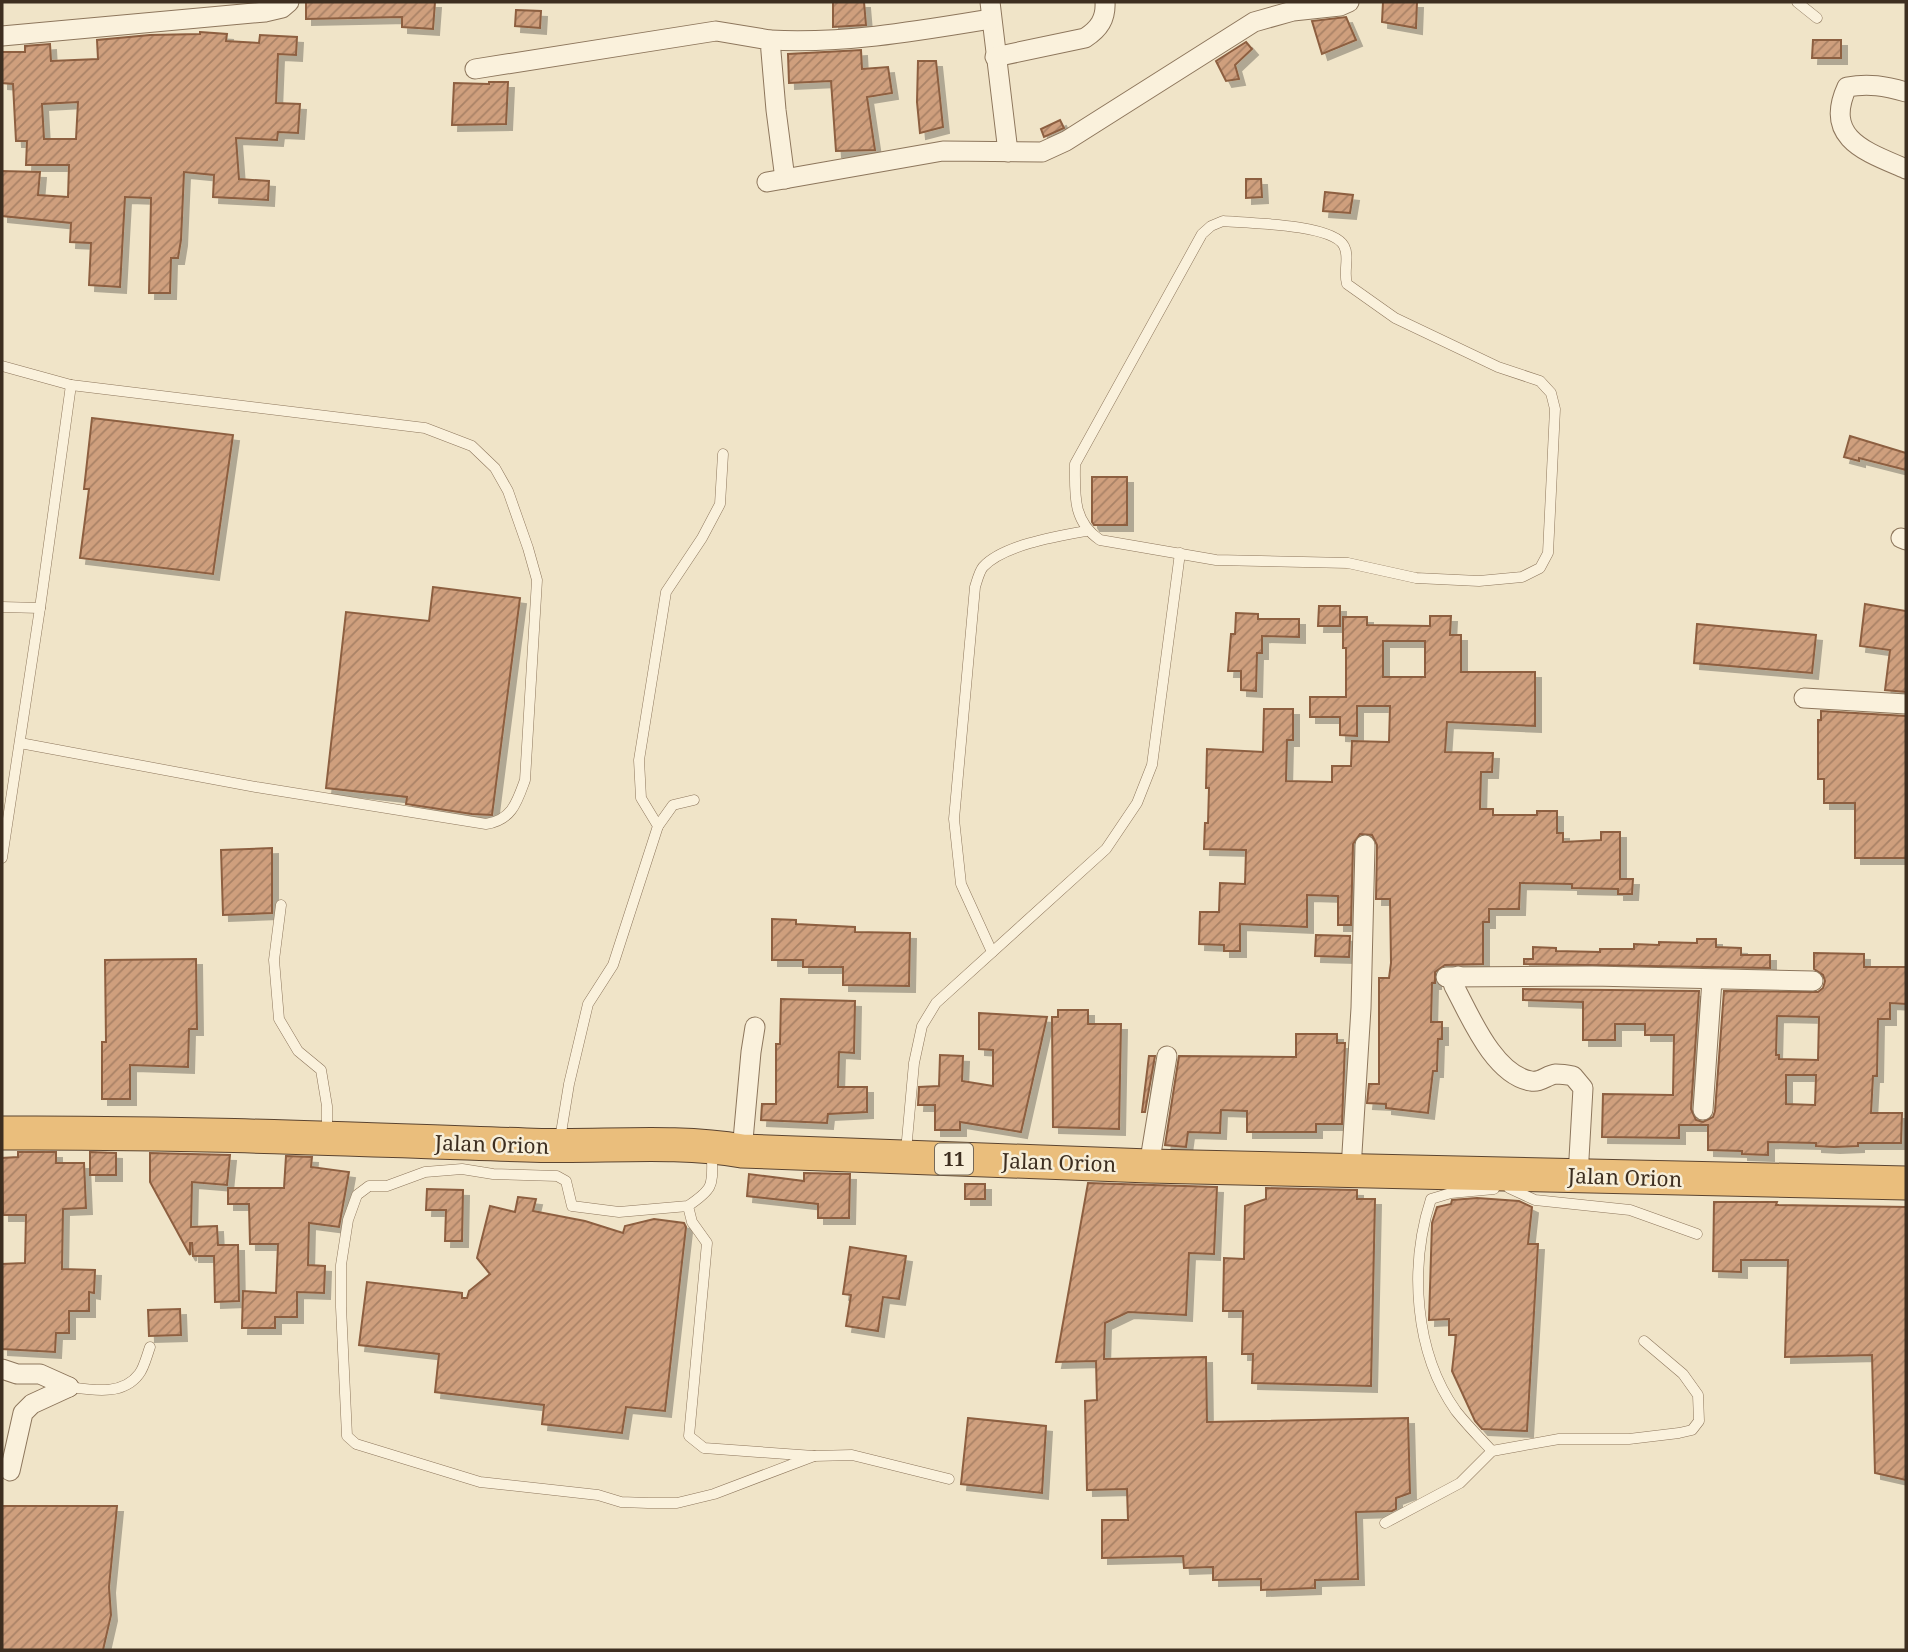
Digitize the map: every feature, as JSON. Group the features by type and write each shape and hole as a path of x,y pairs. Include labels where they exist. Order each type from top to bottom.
{"highway":[{"name":"Jalan Orion","path":"2,1133 327,1138 727,1149 1149,1166 1351,1169 1513,1180 1578,1176 1906,1183"}],"street":[{"path":"2,36 265,12 282,8 289,2"},
{"path":"995,57 1086,38 1098,30 1105,2"},
{"path":"770,40 776,110 776,181 943,151 1042,152 1054,148 1254,22 1293,11 1340,6 1349,2"},
{"path":"475,69 716,32 770,40 828,41 924,30 990,10 1008,152"},
{"path":"1906,92 1878,84 1861,84 1847,87 1840,102 1843,128 1853,144 1906,169"},
{"path":"1804,698 1906,704"},
{"path":"1351,1169 1362,1008 1365,845"},
{"path":"1578,1176 1583,1088 1573,1076 1555,1074 1535,1082 1517,1078 1506,1069 1482,1037 1454,986 1452,976 1813,981"},
{"path":"1703,1110 1712,980"},
{"path":"727,1149 755,1027"},
{"path":"1149,1166 1167,1056"},
{"path":"2,1369 17,1374 40,1374 69,1387"},
{"path":"9,1471 23,1413 32,1404 69,1387"}],"lane":[{"path":"1797,2 1817,18"},
{"path":"1223,221 1297,226 1337,238 1343,243 1346,253 1347,284 1395,317 1498,367 1540,381 1550,393 1555,409 1548,553 1540,568 1522,577 1479,581 1416,578 1348,564 1216,560 1180,553 1100,540 1086,531 1075,502 1075,464 1202,234 1211,226 1223,221"},
{"path":"2,366 71,384 425,428 472,446 495,468 508,491 537,580 525,780 517,802 508,816 497,822 486,824 256,787 20,743"},
{"path":"2,858 71,384"},
{"path":"658,826 641,798 639,760 666,592 702,538 720,505 723,454"},
{"path":"992,952 961,884 954,819 975,587 982,568 1001,555 1054,537 1086,531"},
{"path":"906,1157 914,1063 922,1026 936,1003 1106,849 1137,803 1152,765 1180,553"},
{"path":"2,607 40,608"},
{"path":"558,1146 588,1004 613,965 658,826 673,805 694,800"},
{"path":"281,905 274,960 279,1019 298,1051 321,1070 327,1106 327,1138"},
{"path":"727,1149 706,1194 688,1206 619,1212 572,1206 566,1181 557,1176 493,1174 462,1169 425,1172 387,1186 369,1186 357,1195 348,1220 341,1265 347,1436 356,1444 480,1482 598,1495 621,1502 677,1503 714,1494 814,1456"},
{"path":"1492,1451 1455,1409 1430,1362 1421,1329 1419,1273 1425,1218 1431,1199 1513,1180 1535,1200 1630,1210 1697,1234"},
{"path":"688,1206 692,1222 707,1243 689,1436 704,1448 814,1456 852,1455 949,1479"},
{"path":"1385,1523 1460,1483 1492,1451 1559,1439 1629,1439 1692,1430 1699,1421 1698,1395 1683,1374 1644,1341"},
{"path":"69,1387 90,1390 119,1389 140,1374 150,1347"}],"building":[{"path":"306,2 435,2 433,29 402,27 402,17 306,19"},
{"path":"833,2 864,2 866,25 833,27"},
{"path":"1383,2 1417,2 1416,28 1382,22"},
{"path":"516,10 541,11 540,28 515,26"},
{"path":"1346,17 1356,40 1322,54 1312,21"},
{"path":"227,34 226,41 259,43 260,35 297,37 296,55 278,54 276,103 300,104 298,133 278,132 277,140 236,138 239,179 269,181 268,200 213,197 214,175 184,172 181,240 178,258 171,258 170,293 149,293 151,198 125,197 120,287 89,285 91,243 70,242 71,223 2,216 2,171 40,172 38,195 68,197 69,165 26,165 27,141 16,141 13,84 2,83 2,52 25,52 25,46 50,44 51,61 98,59 97,40","holes":["78,102 76,139 44,139 42,104"]},
{"path":"1813,40 1841,40 1841,58 1812,58"},
{"path":"1246,42 1252,49 1235,65 1239,79 1226,81 1216,61"},
{"path":"861,50 862,69 888,67 892,93 867,97 875,150 836,151 831,81 789,83 788,54"},
{"path":"918,61 936,61 943,127 920,133 917,102"},
{"path":"508,82 506,124 452,125 454,83"},
{"path":"1060,120 1064,128 1044,137 1041,129"},
{"path":"1246,179 1261,179 1262,197 1246,198"},
{"path":"1325,192 1353,195 1350,213 1323,211"},
{"path":"92,418 233,435 213,574 80,558 89,489 84,489"},
{"path":"1850,436 1906,453 1906,470 1844,457"},
{"path":"1092,477 1127,477 1127,525 1094,525"},
{"path":"433,587 520,598 492,815 406,804 407,797 326,788 346,612 429,621"},
{"path":"1865,604 1906,611 1906,692 1885,690 1890,650 1860,646"},
{"path":"1319,606 1340,606 1340,626 1318,626"},
{"path":"1236,613 1258,614 1258,619 1299,619 1299,637 1262,636 1262,653 1257,653 1256,691 1241,690 1241,671 1228,671"},
{"path":"1430,616 1451,616 1450,635 1461,635 1461,672 1535,672 1535,726 1447,722 1445,752 1493,753 1492,772 1481,772 1480,809 1493,809 1493,815 1537,815 1537,811 1557,811 1557,833 1563,833 1563,842 1601,840 1601,832 1620,832 1620,879 1633,879 1632,894 1618,894 1618,889 1572,888 1572,884 1520,883 1519,909 1489,909 1489,922 1483,922 1483,964 1445,965 1435,972 1435,983 1432,983 1431,1022 1442,1022 1442,1039 1438,1039 1437,1071 1433,1071 1428,1113 1367,1103 1369,1084 1379,1084 1379,978 1389,978 1391,963 1390,899 1376,899 1377,845 1372,835 1360,834 1353,844 1351,925 1338,925 1338,896 1307,895 1307,927 1240,924 1240,951 1224,951 1224,945 1199,944 1200,912 1219,912 1220,883 1245,884 1246,850 1204,849 1205,823 1208,823 1207,749 1263,752 1264,709 1293,709 1293,740 1287,740 1286,781 1332,782 1332,766 1351,766 1352,741 1389,742 1390,706 1357,706 1357,736 1340,735 1340,717 1310,717 1310,697 1346,697 1343,617 1367,617 1367,625 1430,626","holes":["1383,641 1425,641 1425,677 1383,677"]},
{"path":"1697,624 1816,635 1812,673 1694,663"},
{"path":"1821,711 1906,716 1906,858 1855,858 1855,803 1824,803 1824,779 1818,779 1818,720 1821,720"},
{"path":"272,848 272,913 223,915 221,850"},
{"path":"772,919 796,920 796,924 855,927 855,932 910,933 909,986 843,985 843,967 803,967 803,960 772,960"},
{"path":"1316,935 1350,936 1349,957 1315,956"},
{"path":"1697,939 1716,939 1716,947 1741,948 1741,955 1770,955 1770,968 1524,964 1524,959 1533,959 1533,947 1556,948 1556,951 1600,952 1600,949 1634,949 1634,944 1697,943"},
{"path":"1814,953 1864,954 1864,967 1906,967 1906,1004 1890,1003 1890,1019 1878,1019 1877,1076 1873,1076 1871,1113 1902,1113 1901,1143 1858,1143 1858,1146 1834,1147 1816,1146 1816,1143 1768,1142 1768,1155 1708,1150 1708,1125 1679,1125 1679,1138 1602,1137 1603,1094 1673,1095 1674,1035 1645,1035 1645,1024 1615,1024 1615,1040 1583,1040 1583,1002 1523,1000 1523,989 1699,991 1691,1109 1696,1120 1703,1122 1713,1117 1715,1111 1724,991 1818,992 1825,981 1823,975 1814,969","holes":["1777,1016 1819,1017 1818,1060 1779,1059 1779,1055 1776,1055","1786,1075 1816,1075 1815,1105 1786,1104"]},
{"path":"196,959 197,1029 189,1029 188,1067 130,1065 130,1099 102,1099 102,1042 106,1042 105,960"},
{"path":"781,999 855,1001 854,1053 839,1052 838,1087 867,1087 867,1112 828,1114 827,1123 761,1120 762,1104 776,1104 776,1044 780,1044"},
{"path":"1058,1010 1088,1010 1088,1024 1121,1024 1119,1129 1053,1127 1052,1017 1058,1017"},
{"path":"979,1013 1047,1017 1021,1132 960,1122 960,1130 935,1130 935,1105 918,1105 919,1087 939,1086 940,1055 963,1056 962,1081 993,1086 993,1050 979,1049"},
{"path":"1296,1034 1337,1034 1337,1043 1345,1043 1342,1124 1316,1124 1316,1132 1247,1132 1247,1111 1221,1110 1220,1133 1188,1132 1186,1147 1165,1145 1179,1056 1296,1057"},
{"path":"1149,1056 1155,1056 1145,1112 1142,1112"},
{"path":"18,1152 56,1152 56,1163 84,1163 86,1208 63,1209 62,1269 95,1270 94,1293 89,1292 89,1311 69,1311 69,1333 56,1333 55,1352 2,1349 2,1264 25,1263 26,1215 3,1215 2,1158 18,1157"},
{"path":"90,1152 116,1153 116,1175 90,1175"},
{"path":"150,1153 230,1155 227,1185 192,1182 191,1227 217,1226 218,1245 238,1245 239,1301 215,1302 214,1256 193,1256 192,1243 190,1255 150,1182"},
{"path":"286,1156 312,1157 311,1167 349,1172 339,1227 309,1223 308,1265 325,1266 324,1293 297,1292 297,1317 275,1317 275,1328 242,1328 243,1291 276,1293 278,1244 250,1244 249,1204 228,1204 228,1188 284,1188"},
{"path":"804,1173 850,1174 849,1218 818,1218 818,1204 747,1196 749,1174 804,1181"},
{"path":"1088,1183 1217,1187 1214,1254 1189,1253 1186,1315 1128,1312 1105,1323 1104,1359 1206,1357 1207,1422 1408,1418 1410,1493 1396,1498 1396,1509 1392,1511 1356,1512 1358,1579 1315,1580 1315,1588 1261,1590 1261,1579 1213,1580 1213,1567 1184,1568 1183,1556 1102,1558 1102,1520 1128,1520 1127,1489 1087,1490 1085,1401 1097,1400 1096,1361 1056,1362"},
{"path":"965,1184 985,1184 985,1199 965,1199"},
{"path":"1266,1188 1357,1190 1357,1199 1375,1199 1371,1386 1252,1383 1253,1354 1242,1354 1243,1311 1223,1311 1224,1258 1244,1259 1245,1206 1266,1199"},
{"path":"427,1189 463,1190 462,1241 445,1241 446,1210 426,1210"},
{"path":"518,1197 536,1199 533,1211 585,1221 623,1233 625,1226 654,1219 684,1223 686,1227 665,1411 626,1407 622,1433 542,1424 544,1405 435,1392 439,1354 359,1345 367,1282 462,1293 462,1298 467,1298 469,1291 490,1274 477,1258 490,1206 515,1212"},
{"path":"1477,1198 1519,1201 1532,1207 1528,1244 1538,1244 1527,1431 1482,1429 1475,1421 1452,1371 1456,1335 1449,1335 1449,1319 1429,1320 1432,1223 1437,1207 1451,1204 1452,1200"},
{"path":"1714,1202 1906,1207 1906,1480 1875,1473 1872,1355 1785,1357 1788,1260 1741,1260 1741,1272 1713,1271"},
{"path":"850,1247 906,1256 899,1299 883,1297 878,1331 846,1326 851,1295 843,1294"},
{"path":"180,1309 181,1335 149,1336 148,1310"},
{"path":"968,1418 1046,1426 1042,1493 961,1484"},
{"path":"2,1506 117,1506 109,1587 111,1615 103,1650 2,1650"}]}
